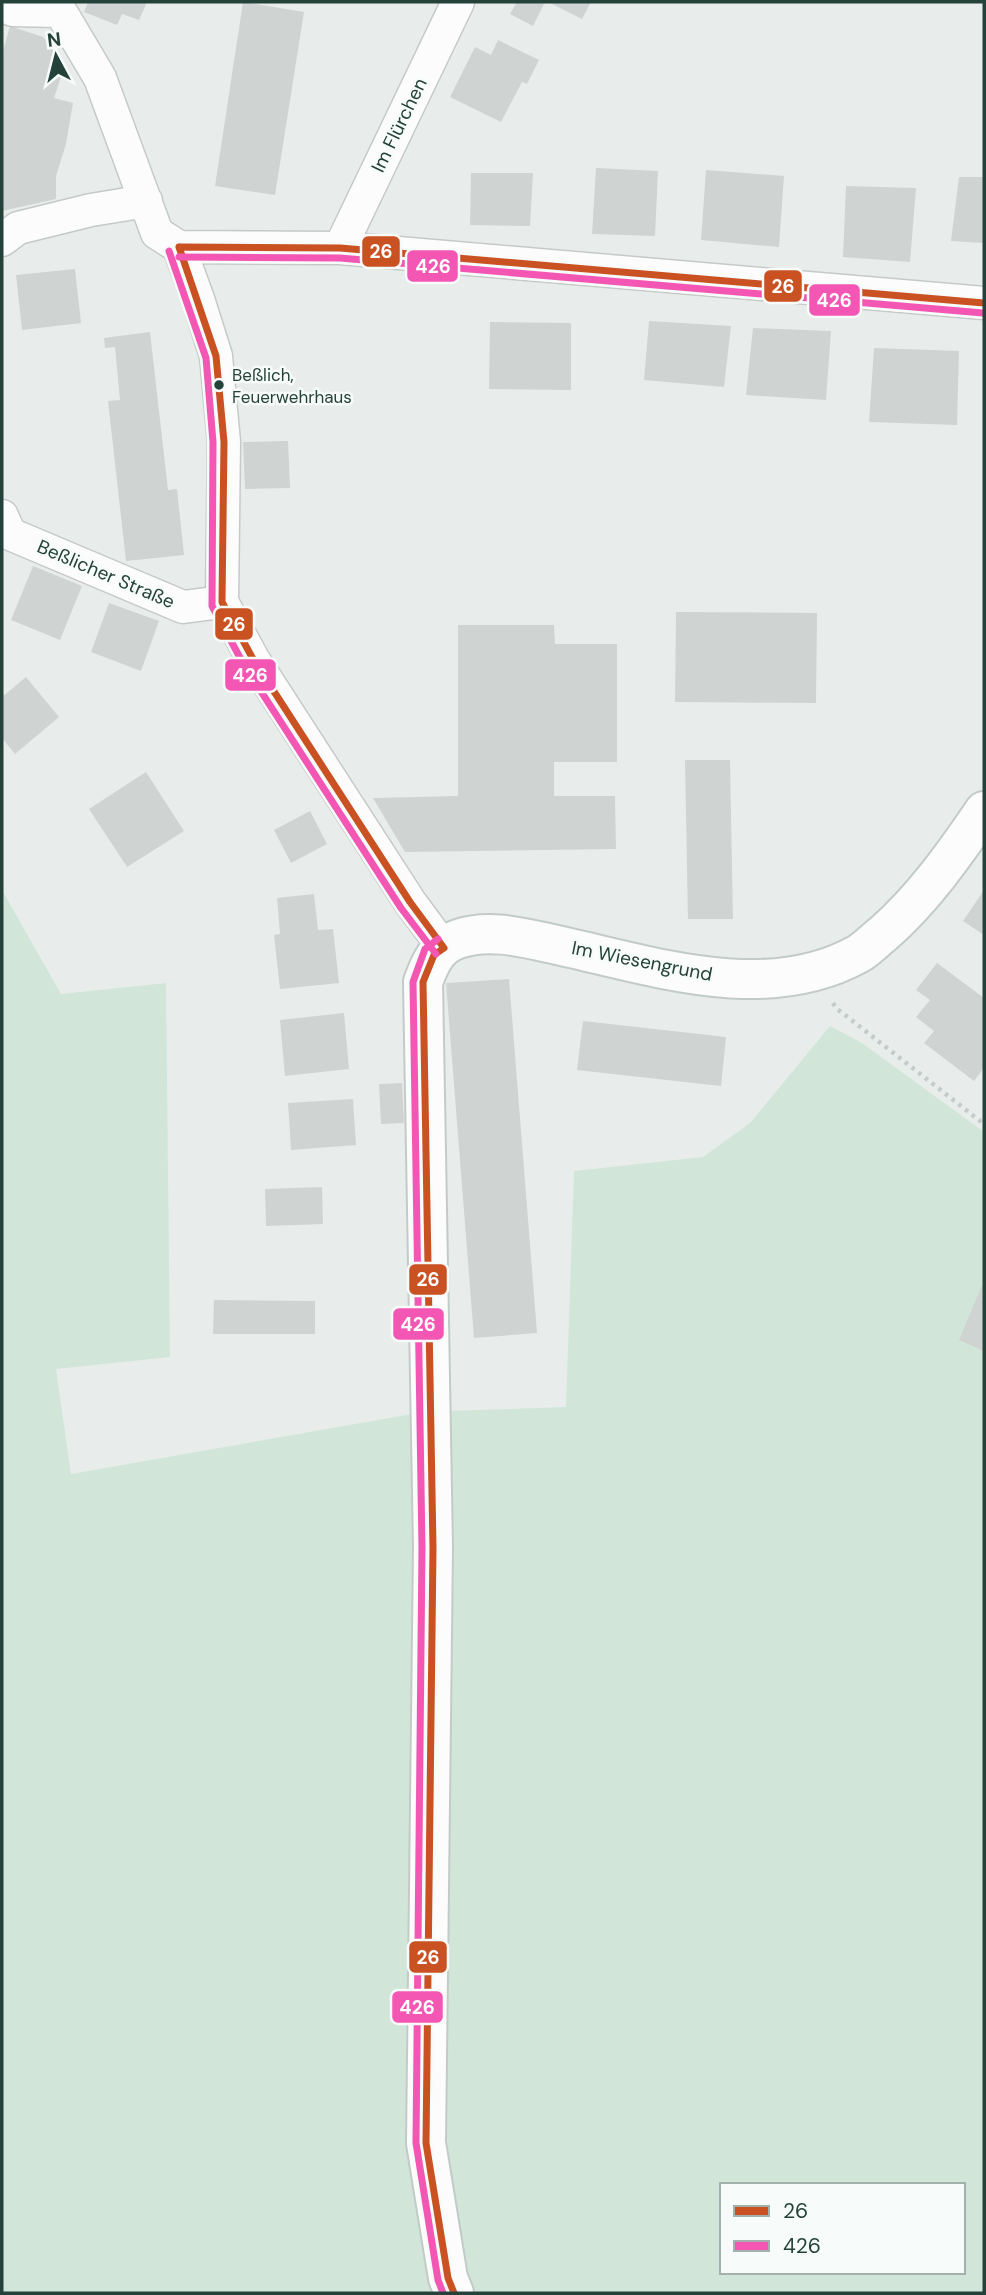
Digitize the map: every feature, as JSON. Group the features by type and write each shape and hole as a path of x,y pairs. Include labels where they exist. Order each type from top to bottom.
{"main road":[{"name":"Im Wiesengrund","path":"444,948 456,939 488,933 522,937 696,975 760,980 815,972 860,953 909,911 984,811"},
{"path":"444,948 433,955 423,982 433,1548 426,2143 448,2278 454,2293"}],"street":[{"name":"Im Flürchen","path":"340,248 458,2"},
{"path":"2,6 13,10 57,6 100,78 157,233 179,247 340,248 984,303"},
{"path":"2,240 18,228 91,210 146,201"},
{"path":"179,247 216,356 224,442 222,602 253,659 410,902 444,948"},
{"name":"Beßlicher Straße","path":"2,516 10,534 183,607 222,602"}],"path":[{"path":"815,972 836,1008 984,1124"}],"green space":[{"path":"2,890 61,994 166,983 170,1357 56,1369 71,1474 418,1413 438,2293 2,2293"},
{"path":"830,1026 862,1043 984,1132 984,2293 473,2293 452,2201 447,2135 447,1411 566,1407 574,1171 703,1157 750,1123"}],"building":[{"path":"88,2 147,2 139,20 122,14 117,25 84,12"},
{"path":"243,2 304,12 275,195 215,186"},
{"path":"517,2 545,2 533,26 510,14"},
{"path":"548,2 591,2 582,19"},
{"path":"10,26 43,37 65,65 54,98 73,103 66,144 56,176 56,199 2,211 2,54"},
{"path":"498,40 539,60 527,84 522,82 501,122 450,97 475,47 491,55"},
{"path":"596,168 658,171 655,236 592,234"},
{"path":"706,170 784,176 779,247 701,240"},
{"path":"471,173 533,173 530,226 470,225"},
{"path":"959,177 984,177 984,243 951,241"},
{"path":"846,186 916,188 910,262 843,257"},
{"path":"75,269 81,323 22,330 16,275"},
{"path":"649,321 731,326 724,387 644,380"},
{"path":"490,322 571,323 571,390 489,389"},
{"path":"753,328 831,331 826,400 746,395"},
{"path":"150,332 168,490 177,489 184,555 126,561 108,401 120,400 115,347 105,348 104,338"},
{"path":"874,348 959,351 957,425 869,422"},
{"path":"288,441 290,488 245,489 243,442"},
{"path":"33,566 82,586 60,640 11,620"},
{"path":"109,603 159,621 141,671 91,652"},
{"path":"676,612 817,613 816,703 675,702"},
{"path":"458,625 554,625 555,644 617,644 617,762 554,762 554,796 615,796 616,849 405,852 373,798 458,796"},
{"path":"26,677 59,717 15,754 2,738 2,697"},
{"path":"685,760 730,760 733,919 688,919"},
{"path":"146,772 184,831 127,867 89,809"},
{"path":"310,811 327,844 291,863 274,830"},
{"path":"984,890 984,935 963,921"},
{"path":"314,894 318,930 333,929 339,983 280,989 274,935 280,934 277,898"},
{"path":"937,963 984,998 984,1068 974,1081 924,1043 934,1031 916,1017 930,1000 916,990"},
{"path":"509,979 537,1333 474,1338 446,983"},
{"path":"344,1013 349,1069 285,1076 280,1020"},
{"path":"583,1021 726,1037 721,1086 577,1070"},
{"path":"402,1083 404,1123 381,1124 379,1084"},
{"path":"353,1099 356,1145 291,1150 288,1103"},
{"path":"322,1187 323,1224 266,1226 265,1189"},
{"path":"982,1285 984,1286 984,1351 959,1340"},
{"path":"214,1300 315,1301 315,1334 213,1334"}],"transit line":[{"name":"26","path":"179,247 340,248 984,303"},
{"name":"26","path":"179,247 216,356 224,442 222,602 253,659 410,902 444,948"},
{"name":"426","path":"169,251 206,358 213,442 212,606 244,665 401,908 436,954"},
{"name":"426","path":"179,257 340,258 983,313"},
{"name":"426","path":"438,939 425,949 413,982 422,1548 416,2143 438,2280 443,2293"},
{"name":"26","path":"444,948 434,955 423,982 433,1548 426,2143 448,2278 454,2293"}],"place":[{"name":"Beßlich, Feuerwehrhaus","path":"219,385"}]}
